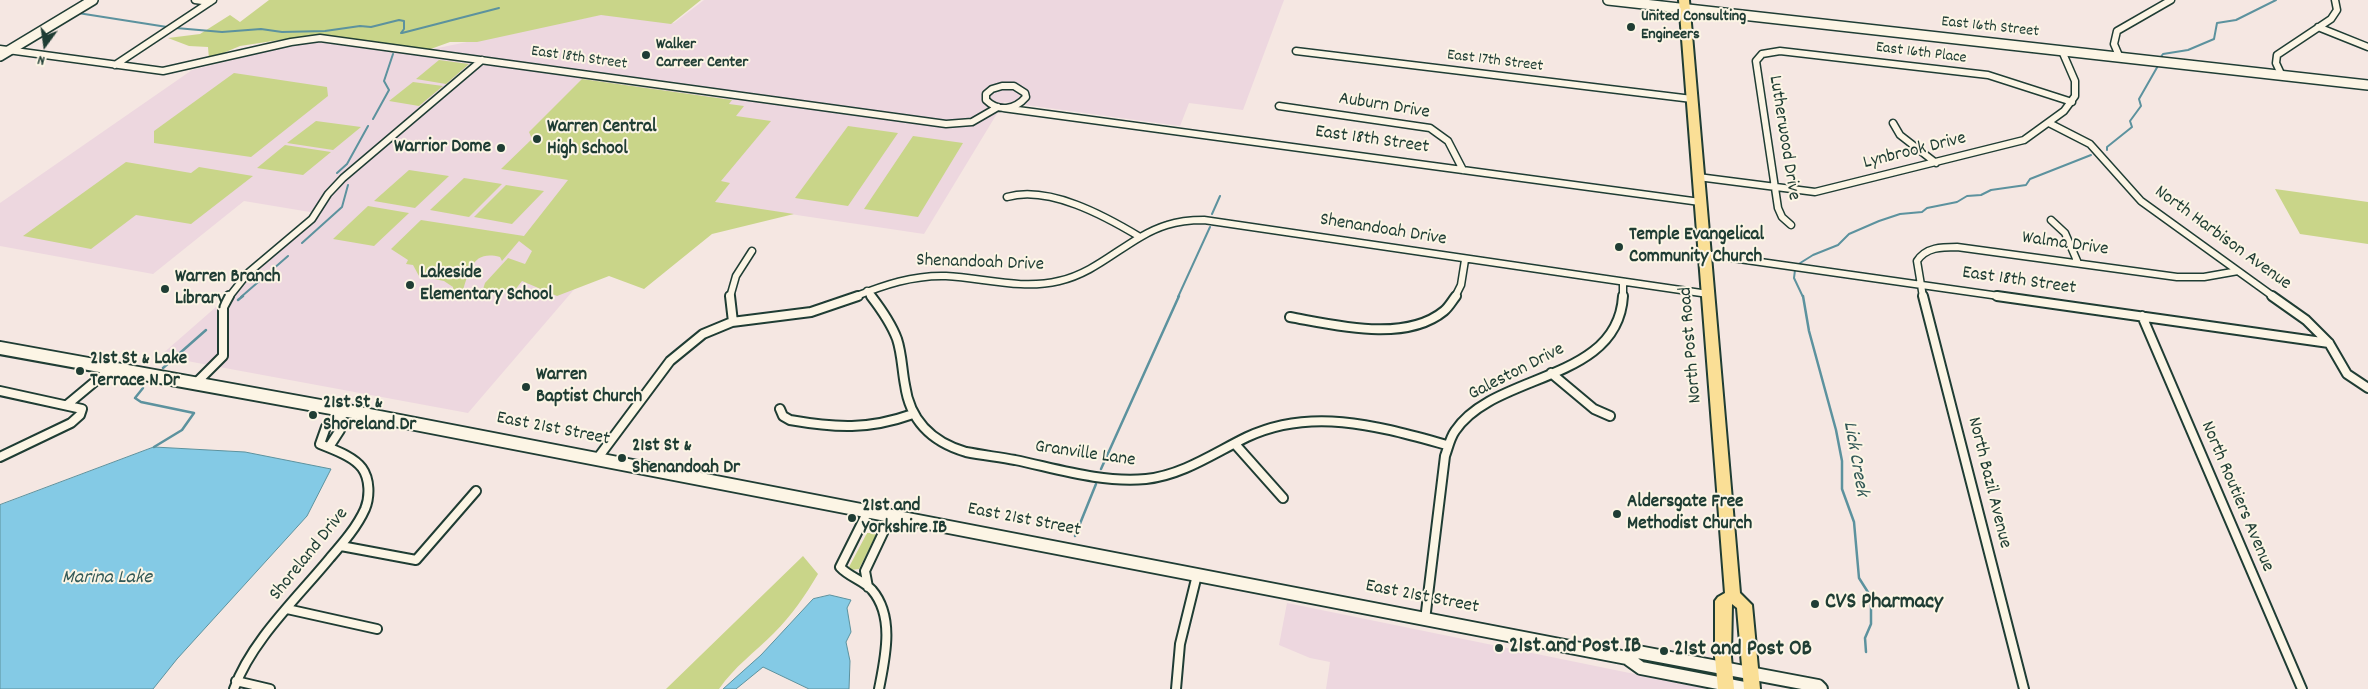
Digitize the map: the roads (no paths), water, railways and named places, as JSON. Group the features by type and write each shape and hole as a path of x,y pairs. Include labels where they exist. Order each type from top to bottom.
{"main road":[{"path":"0,56 4,50 93,0"},
{"name":"East 16th Street","path":"1608,0 1684,4 2120,58 2368,85"},
{"name":"North Post Road","path":"1684,4 1733,596 1744,606 1750,689"},
{"name":"East 21st Street","path":"0,348 196,383 345,414 597,459 1627,658 1641,668 1725,681 1750,689"},
{"path":"1725,681 1723,600 1733,596"},
{"name":"East 21st Street","path":"1725,681 1750,673 1818,686 1821,689"}],"street":[{"path":"195,0 212,1"},
{"path":"2158,0 2168,1"},
{"path":"2282,76 2276,63 2278,53 2335,14 2335,0"},
{"path":"115,65 212,1"},
{"path":"2120,58 2113,41 2117,31 2168,1"},
{"path":"2318,27 2368,47"},
{"name":"East 18th Street","path":"4,50 160,71 175,70 291,42 320,38 946,124 964,124 1000,108 1015,106 1024,99"},
{"name":"East 17th Street","path":"1296,51 1692,99"},
{"name":"East 16th Place","path":"1762,54 1780,51 1982,74 2072,102"},
{"path":"2062,51 2076,83 2076,94 2072,102"},
{"name":"Lutherwood Drive","path":"1762,54 1756,61 1779,212 1790,225"},
{"path":"196,383 223,356 223,307 241,280 312,220 328,194 343,178 482,60"},
{"path":"981,116 986,94 992,89 1008,85 1023,90 1025,93 1024,99 1032,108 1039,112"},
{"path":"986,100 991,105 1000,108"},
{"name":"Lynbrook Drive","path":"1698,177 1807,192 1822,191 2024,140 2049,123 2072,102"},
{"name":"Auburn Drive","path":"1279,106 1420,125 1433,129 1446,136 1464,170"},
{"name":"East 18th Street","path":"1000,108 1700,202"},
{"path":"1893,123 1900,135 1936,163"},
{"name":"North Harbison Avenue","path":"2049,123 2090,144 2141,201 2303,318 2329,343 2344,371 2368,388"},
{"path":"1007,197 1024,194 1073,202 1101,213 1140,237"},
{"name":"Shenandoah Drive","path":"597,459 676,354 700,336 733,322 753,317 814,311 896,280 929,276 1017,286 1053,283 1090,271 1140,237 1164,224 1197,220 1708,294"},
{"path":"2051,220 2065,233 2078,264"},
{"name":"Walma Drive","path":"1920,285 1916,269 1918,260 1928,251 1943,247 1957,247 2189,277 2211,276 2238,271"},
{"path":"733,322 730,308 730,292 737,273 752,251"},
{"name":"East 18th Street","path":"1704,254 2329,343"},
{"path":"1290,317 1374,330 1413,325 1438,314 1454,301 1461,287 1465,260"},
{"name":"Galeston Drive","path":"1425,620 1447,445 1454,431 1471,414 1590,353 1611,332 1618,321 1622,306 1623,282"},
{"name":"North Bazil Avenue","path":"1920,285 2024,689"},
{"name":"Granville Lane","path":"867,291 886,316 895,335 908,400 913,414 920,425 930,434 954,448 1113,479 1143,479 1165,475 1282,424 1321,420 1389,431 1447,445"},
{"name":"North Routiers Avenue","path":"2142,316 2302,689"},
{"path":"68,404 110,369"},
{"path":"1552,373 1594,409 1610,416"},
{"path":"0,391 68,404 82,409 80,415 74,421 0,457"},
{"path":"780,409 783,416 790,420 849,429 879,426 913,414"},
{"path":"345,414 339,432 329,447 320,444 323,432 331,422 345,414"},
{"path":"1235,444 1283,498"},
{"name":"Shoreland Drive","path":"235,685 260,642 341,546 364,514 369,486 366,474 357,463 329,447"},
{"path":"341,546 416,560 476,491"},
{"path":"868,511 840,567 846,575 868,587 879,600 885,622 884,658 879,689"},
{"path":"868,587 865,571 892,516"},
{"path":"1176,689 1180,644 1197,575"},
{"path":"287,609 377,629"},
{"path":"235,685 270,689"}],"water":[{"name":"Marina Lake","path":"154,447 245,452 331,469 307,516 177,659 153,689 0,689 0,505"},
{"path":"830,595 851,600 847,608 851,632 846,642 850,661 849,689 809,689 763,667 736,689 723,689 761,655 813,599"}],"waterway":[{"name":"Lick Creek","path":"2160,58 2163,54 2188,50 2214,39 2217,23 2236,20 2276,0"},
{"path":"402,33 499,8"},
{"path":"78,13 167,27"},
{"path":"176,28 222,32 261,29 282,32 325,31 360,26 371,27 399,20 404,21 404,29 401,33"},
{"path":"373,119 389,90 384,81 393,54"},
{"name":"Lick Creek","path":"2107,150 2107,147 2132,127 2130,121 2141,106 2139,99 2159,64"},
{"path":"337,173 347,164 368,126"},
{"name":"Lick Creek","path":"1797,265 1813,255 1838,245 1849,234 1879,221 1900,214 1922,212 1927,208 1957,202 1967,196 1981,195 1991,190 2026,185 2030,179 2091,155"},
{"path":"302,243 342,207 348,185"},
{"path":"1212,214 1220,196"},
{"path":"1178,297 1210,227"},
{"path":"241,297 288,256"},
{"name":"Lick Creek","path":"1795,270 1794,278 1803,297"},
{"path":"238,300 243,296"},
{"path":"1101,469 1179,296"},
{"name":"Lick Creek","path":"1803,296 1809,331 1836,430 1842,461 1842,489 1854,522 1859,578 1871,597 1871,624 1865,638 1866,652"},
{"path":"163,368 206,330"},
{"path":"143,388 135,398 141,402 194,413 182,430 154,447"},
{"path":"1075,536 1096,484"}],"place":[{"name":"United Consulting Engineers","path":"1631,27"},
{"name":"Walker Carreer Center","path":"646,55"},
{"name":"Warren Central High School","path":"537,139"},
{"name":"Warrior Dome","path":"501,148"},
{"name":"Temple Evangelical Community Church","path":"1619,247"},
{"name":"Lakeside Elementary School","path":"410,285"},
{"name":"Warren Branch Library","path":"165,289"},
{"name":"21st St & Lake Terrace N Dr","path":"80,371"},
{"name":"Warren Baptist Church","path":"526,387"},
{"name":"21st St & Shoreland Dr","path":"313,415"},
{"name":"21st St & Shenandoah Dr","path":"622,458"},
{"name":"Aldersgate Free Methodist Church","path":"1617,514"},
{"name":"21st and Yorkshire IB","path":"852,518"},
{"name":"CVS Pharmacy","path":"1815,604"},
{"name":"21st and Post IB","path":"1499,648"},
{"name":"21st and Post OB","path":"1664,651"}]}
